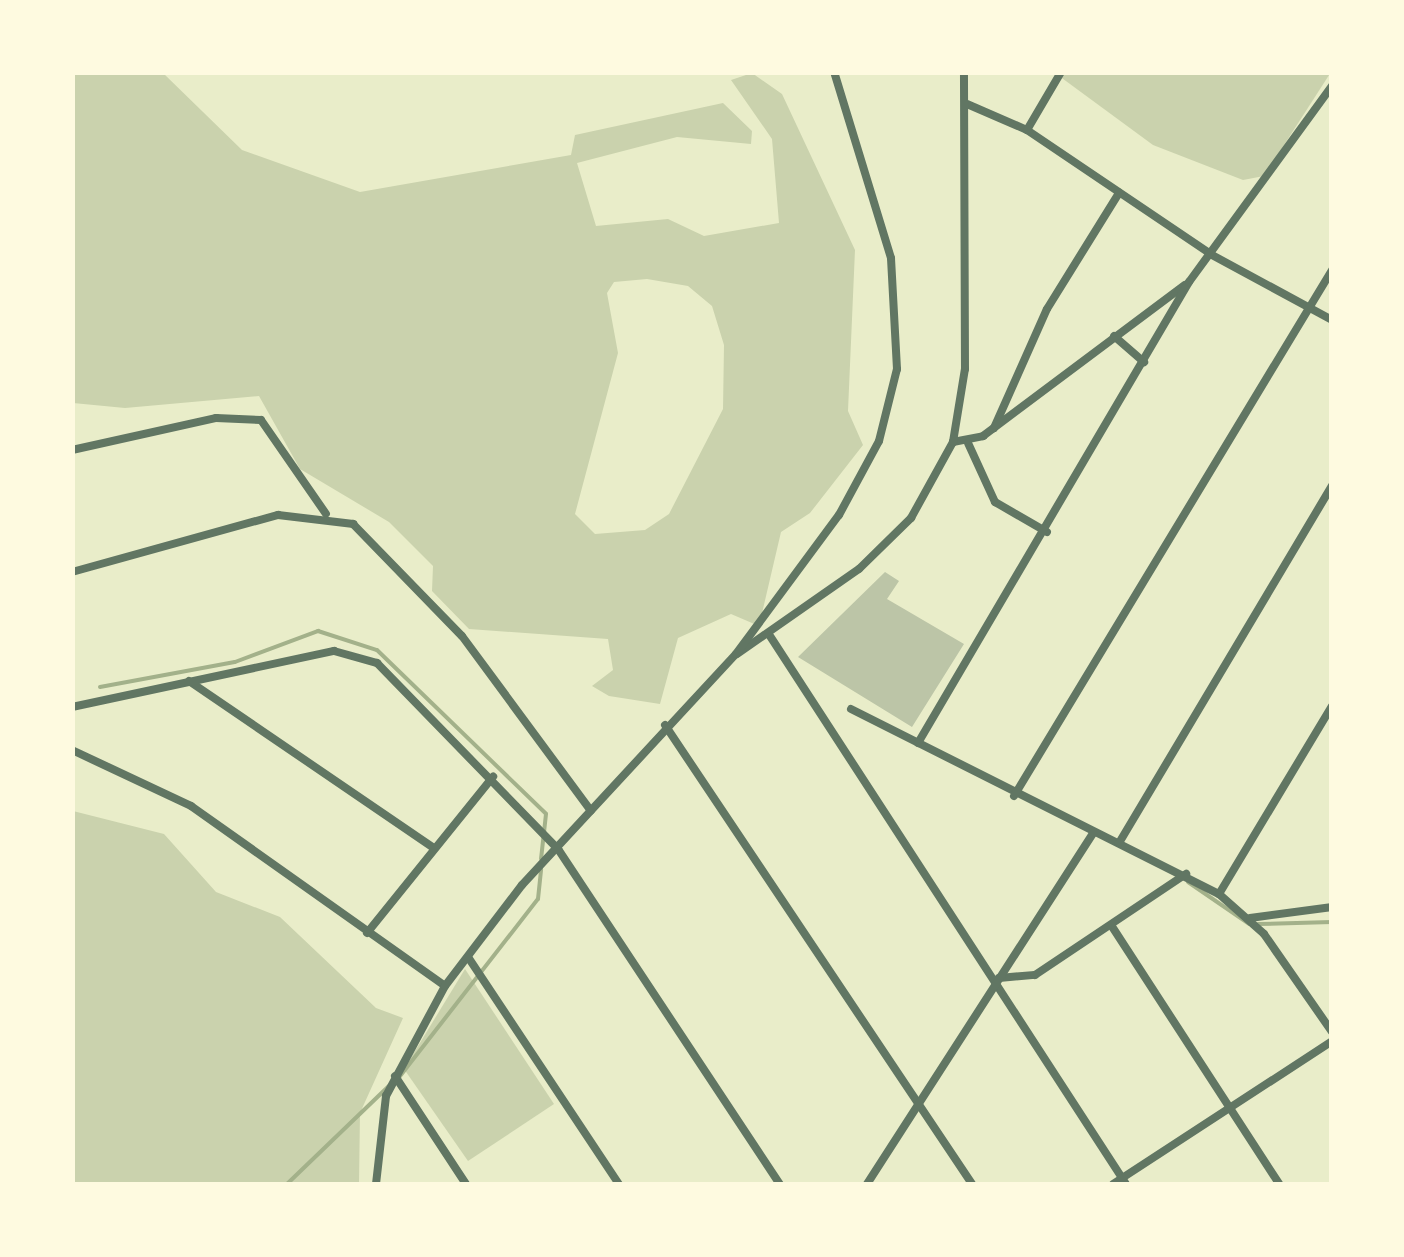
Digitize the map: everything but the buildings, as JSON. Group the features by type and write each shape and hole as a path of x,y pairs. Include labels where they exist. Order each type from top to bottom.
{"street":[{"path":"376,1184 381,1113 395,1076 446,986 665,725 736,654 861,476 897,370 891,258 834,72"},
{"path":"736,654 770,636 911,518 953,442 965,369 964,72"},
{"path":"1027,130 1061,72"},
{"path":"918,743 1047,532 1189,282 1332,86"},
{"path":"966,104 1027,130 1212,255 1332,320"},
{"path":"994,428 1046,308 1119,193"},
{"path":"1014,796 1332,270"},
{"path":"953,442 968,443 994,428 1189,282"},
{"path":"1114,336 1144,362"},
{"path":"72,450 216,418 261,420 326,514 398,563 592,811"},
{"path":"968,443 995,502 1047,532"},
{"path":"1119,842 1332,486"},
{"path":"72,572 278,515 326,514"},
{"path":"770,636 1124,1181"},
{"path":"72,707 189,681 358,652 492,777 558,849 780,1184"},
{"path":"189,681 434,848"},
{"path":"1219,894 1332,706"},
{"path":"851,709 1014,796 1186,874 1219,894 1250,918 1332,1032"},
{"path":"665,725 972,1184"},
{"path":"72,750 192,806 446,986"},
{"path":"367,933 492,777"},
{"path":"867,1184 1093,833"},
{"path":"996,982 1035,975 1113,928 1186,874"},
{"path":"1250,918 1332,907"},
{"path":"1113,928 1279,1184"},
{"path":"468,957 620,1184"},
{"path":"1113,1184 1124,1181 1332,1041"},
{"path":"395,1076 466,1184"}],"green space":[{"path":"1331,72 1264,176 1243,180 1153,145 1055,73"},
{"path":"73,73 163,73 242,150 360,192 571,155 575,135 723,103 752,131 751,144 677,137 577,163 596,226 668,219 704,236 779,223 772,139 731,80 752,73 782,94 855,250 848,411 863,445 810,513 781,532 759,626 731,614 678,638 660,704 609,696 592,686 613,670 608,639 469,629 432,591 433,566 389,522 300,469 259,396 125,408 73,403","holes":["647,279 688,286 712,306 724,345 723,409 669,514 645,530 595,534 575,514 618,353 607,293 614,282"]},
{"path":"73,811 164,834 216,892 280,917 376,1008 403,1018 360,1113 359,1184 73,1184"},
{"path":"465,969 554,1104 468,1161 404,1069"}],"waterway":[{"path":"100,687 235,662 318,631 377,650 546,814 541,859"},
{"path":"397,1080 538,899 541,869"},
{"path":"1188,882 1249,924"},
{"path":"1258,924 1332,922"},
{"path":"287,1184 389,1086"}]}
